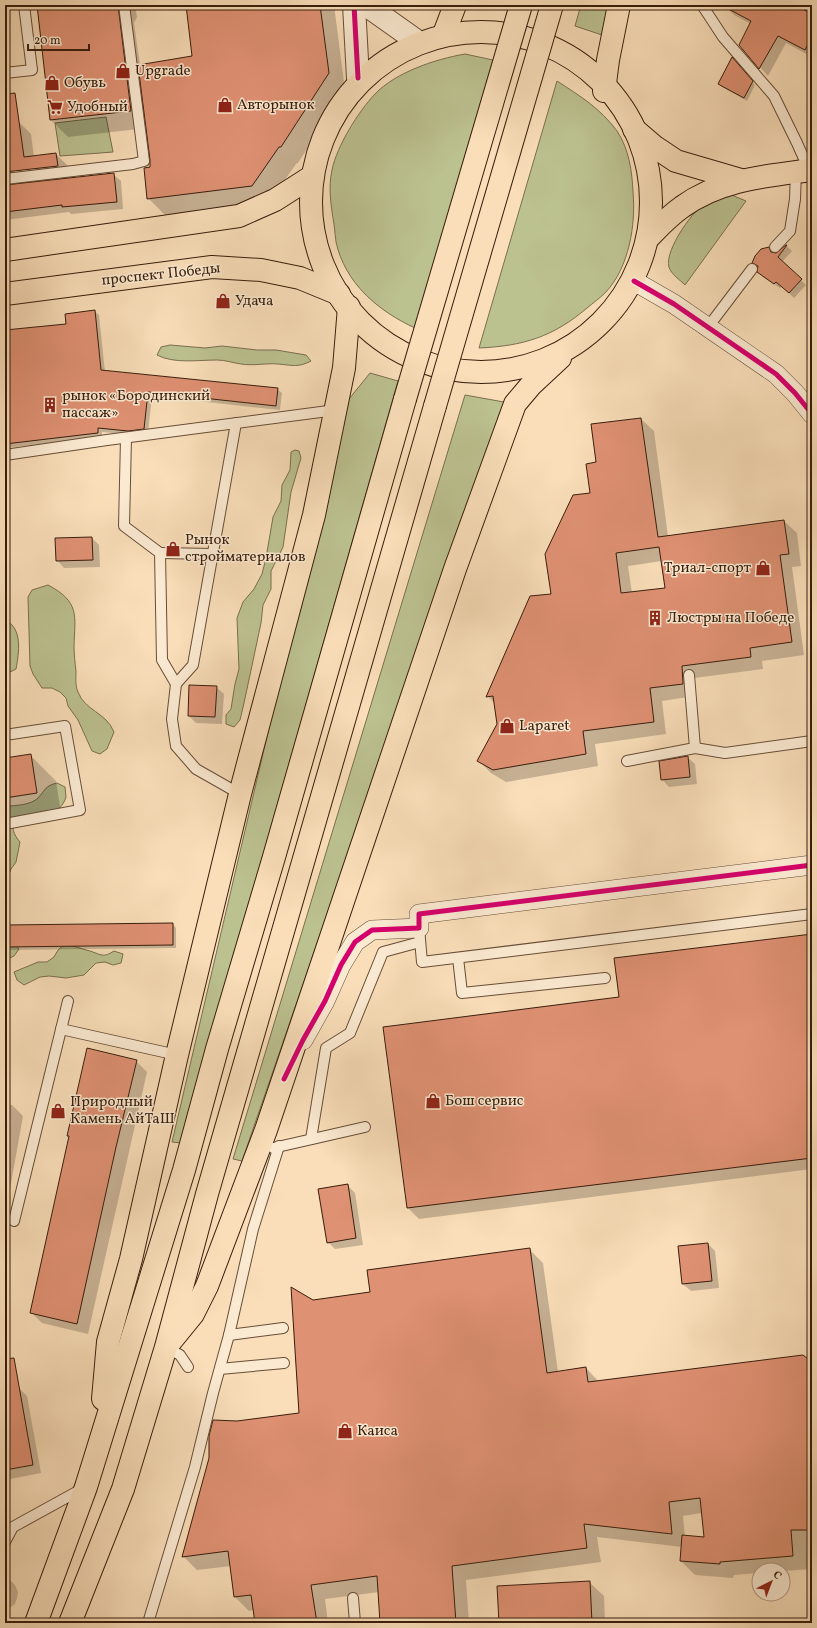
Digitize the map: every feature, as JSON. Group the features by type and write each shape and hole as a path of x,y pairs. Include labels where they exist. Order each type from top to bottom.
{"main road":[{"path":"444,34 455,5"},
{"path":"36,1623 86,1487 184,1170 217,1049 281,834 405,399 521,5"},
{"path":"70,1623 123,1489 166,1347 207,1194 552,5"},
{"path":"604,91 608,60 620,5"},
{"path":"560,358 527,370 504,375 481,373 432,362 387,342 344,300 320,258 311,218 311,177 324,131 342,100 358,78 374,64 414,39 444,34 478,32 508,35 526,39 545,47 576,65 592,78 632,127 655,147 676,161 741,180"},
{"path":"166,1347 193,1314 207,1286 258,1151 284,1079 455,569 515,404 531,385 560,358 591,336 604,323 634,281 648,238 649,208 648,176 640,145 632,127"},
{"path":"648,238 683,206 718,187 741,180 806,170"},
{"path":"5,250 239,216 275,200 311,177"},
{"name":"проспект Победы","path":"5,294 212,267 268,271 300,278 344,300"},
{"path":"99,1442 108,1342 131,1259 177,1055 240,794 314,515 344,368 348,335 344,300"}],"street":[{"path":"354,5 358,78"},
{"path":"375,8 414,39"},
{"path":"634,281 674,304 776,374 795,393 812,414"},
{"path":"284,1079 303,1040 325,1001 341,965 355,942 372,930 420,935 418,914 812,865"}],"lane":[{"path":"5,74 32,70 24,5"},
{"path":"5,179 133,164 144,161 124,5"},
{"path":"702,5 723,37 774,96 797,143 806,170 795,199 790,231 776,247"},
{"path":"708,328 752,269"},
{"path":"5,455 336,410"},
{"path":"236,423 192,665 176,684 172,719 176,746 196,769 240,794"},
{"path":"126,438 124,526 160,553 212,554"},
{"path":"160,553 162,660 176,684"},
{"path":"689,675 695,748"},
{"path":"5,735 65,726 80,810 5,824"},
{"path":"627,761 695,748 725,753 812,741"},
{"path":"311,1139 326,1048 350,1033 382,952 420,935 422,962 812,914"},
{"path":"458,958 462,993 605,978"},
{"path":"14,1221 68,1001"},
{"path":"61,1029 177,1055"},
{"path":"258,1151 365,1127"},
{"path":"148,1623 195,1467 230,1335 253,1229 279,1146"},
{"path":"236,1208 253,1229"},
{"path":"230,1335 283,1328"},
{"path":"166,1347 180,1355 188,1366"},
{"path":"220,1369 284,1363"},
{"path":"5,1542 13,1527 86,1487"},
{"path":"353,1598 355,1623"}],"green space":[{"path":"581,5 609,5 602,35 575,26"},
{"path":"465,54 493,60 415,328 388,313 365,294 355,283 340,257 336,242 330,197 332,170 343,140 355,120 368,101 384,86 405,73 429,63"},
{"path":"557,81 589,103 604,116 621,138 631,168 633,184 634,205 632,232 629,245 614,282 606,292 574,318 562,326 537,338 510,345 479,348"},
{"path":"106,117 113,152 60,156 55,123"},
{"path":"727,193 746,201 685,285 670,270 669,260 671,250 682,230 696,211 709,200"},
{"path":"170,345 205,348 222,346 257,350 276,350 306,355 311,361 302,365 294,366 273,364 246,365 220,360 178,361 157,355 161,347"},
{"path":"370,373 398,381 181,1143 172,1142 345,404"},
{"path":"465,395 504,402 242,1161 233,1159"},
{"path":"295,450 299,451 301,458 291,492 283,547 271,571 271,589 263,605 261,623 240,720 234,727 226,724 226,715 231,709 239,669 237,618 243,602 254,589 262,574 273,517 281,501 282,485 290,470 291,452"},
{"path":"48,585 66,597 73,610 75,618 74,652 78,692 85,703 106,720 114,732 107,749 100,754 92,751 78,720 68,706 66,698 60,692 52,688 42,688 30,666 28,597 32,590"},
{"path":"5,620 15,629 19,649 16,669 8,673 5,672"},
{"path":"57,783 65,787 66,797 62,806 57,811 45,816 22,816 13,818 14,831 20,842 16,862 11,869 5,884 5,806 27,804 38,798 48,787"},
{"path":"5,943 12,943 19,949 14,956 5,960"},
{"path":"65,944 102,955 107,955 114,951 123,954 121,963 113,965 105,962 96,963 84,975 66,978 49,976 40,977 24,985 17,980 14,972 38,962 47,962 54,957 58,950"}],"building":[{"path":"37,5 118,5 131,111 50,120"},
{"name":"Авторынок","path":"186,5 320,5 329,73 281,147 279,147 252,186 147,199 144,168 150,167 150,160 138,65 192,56"},
{"path":"721,5 795,5 812,14 812,37 805,50 778,36 759,69 739,45 751,21"},
{"path":"732,57 753,81 744,98 718,84"},
{"path":"15,93 24,157 56,153 58,166 5,172 5,94"},
{"path":"114,173 117,202 62,207 62,205 5,212 5,185"},
{"path":"786,245 778,257 802,279 789,293 776,282 774,284 757,272 758,266 752,263 755,256 761,249 769,247 771,252 776,253"},
{"name":"рынок «Бородинский пассаж»","path":"95,310 101,370 278,388 276,406 148,392 144,429 128,431 98,428 98,433 5,444 5,330 66,324 65,314"},
{"path":"641,418 658,537 784,520 789,554 780,555 792,642 750,648 751,657 682,666 683,684 650,688 654,722 583,731 586,754 493,770 477,761 497,724 493,696 486,697 530,596 551,594 545,554 573,495 590,493 586,464 596,462 591,424","holes":["659,547 665,588 621,593 616,553"]},
{"path":"92,537 93,560 56,561 55,538"},
{"path":"189,685 217,686 215,717 188,716"},
{"path":"31,754 37,793 5,798 5,758"},
{"path":"688,756 690,777 661,780 659,761"},
{"path":"173,923 173,945 5,947 5,925"},
{"path":"812,934 812,1158 407,1208 383,1027 619,997 614,958"},
{"path":"87,1048 137,1060 77,1324 30,1313"},
{"path":"348,1184 356,1238 327,1243 318,1189"},
{"path":"708,1243 712,1281 682,1284 678,1246"},
{"path":"530,1248 547,1373 586,1367 588,1382 803,1355 812,1362 812,1530 791,1530 793,1556 720,1562 720,1564 680,1561 682,1535 704,1537 700,1498 669,1502 672,1534 584,1524 587,1548 452,1566 456,1623 380,1623 377,1576 311,1585 317,1623 255,1623 251,1595 234,1597 228,1551 182,1557 209,1458 209,1436 213,1420 237,1421 299,1413 291,1287 313,1300 370,1292 367,1270"},
{"path":"14,1358 33,1465 5,1470 5,1359"},
{"path":"590,1581 592,1623 499,1623 497,1586"}],"cycle path":[{"path":"354,5 358,78"},
{"path":"634,281 674,304 776,374 795,393 812,414"},
{"path":"284,1079 303,1040 325,1001 341,965 355,942 372,930 419,928 419,914 812,865"}],"place":[{"name":"Upgrade","path":"123,71"},
{"name":"Обувь","path":"52,83"},
{"name":"Авторынок","path":"225,105"},
{"name":"Удобный","path":"55,107"},
{"name":"Удача","path":"223,301"},
{"name":"рынок «Бородинский пассаж»","path":"50,405"},
{"name":"Рынок стройматериалов","path":"173,549"},
{"name":"Триал-спорт","path":"763,568"},
{"name":"Люстры на Победе","path":"655,618"},
{"name":"Laparet","path":"507,726"},
{"name":"Бош сервис","path":"433,1101"},
{"name":"Природный Камень АйТаШ","path":"58,1111"},
{"name":"Каиса","path":"345,1431"}]}
